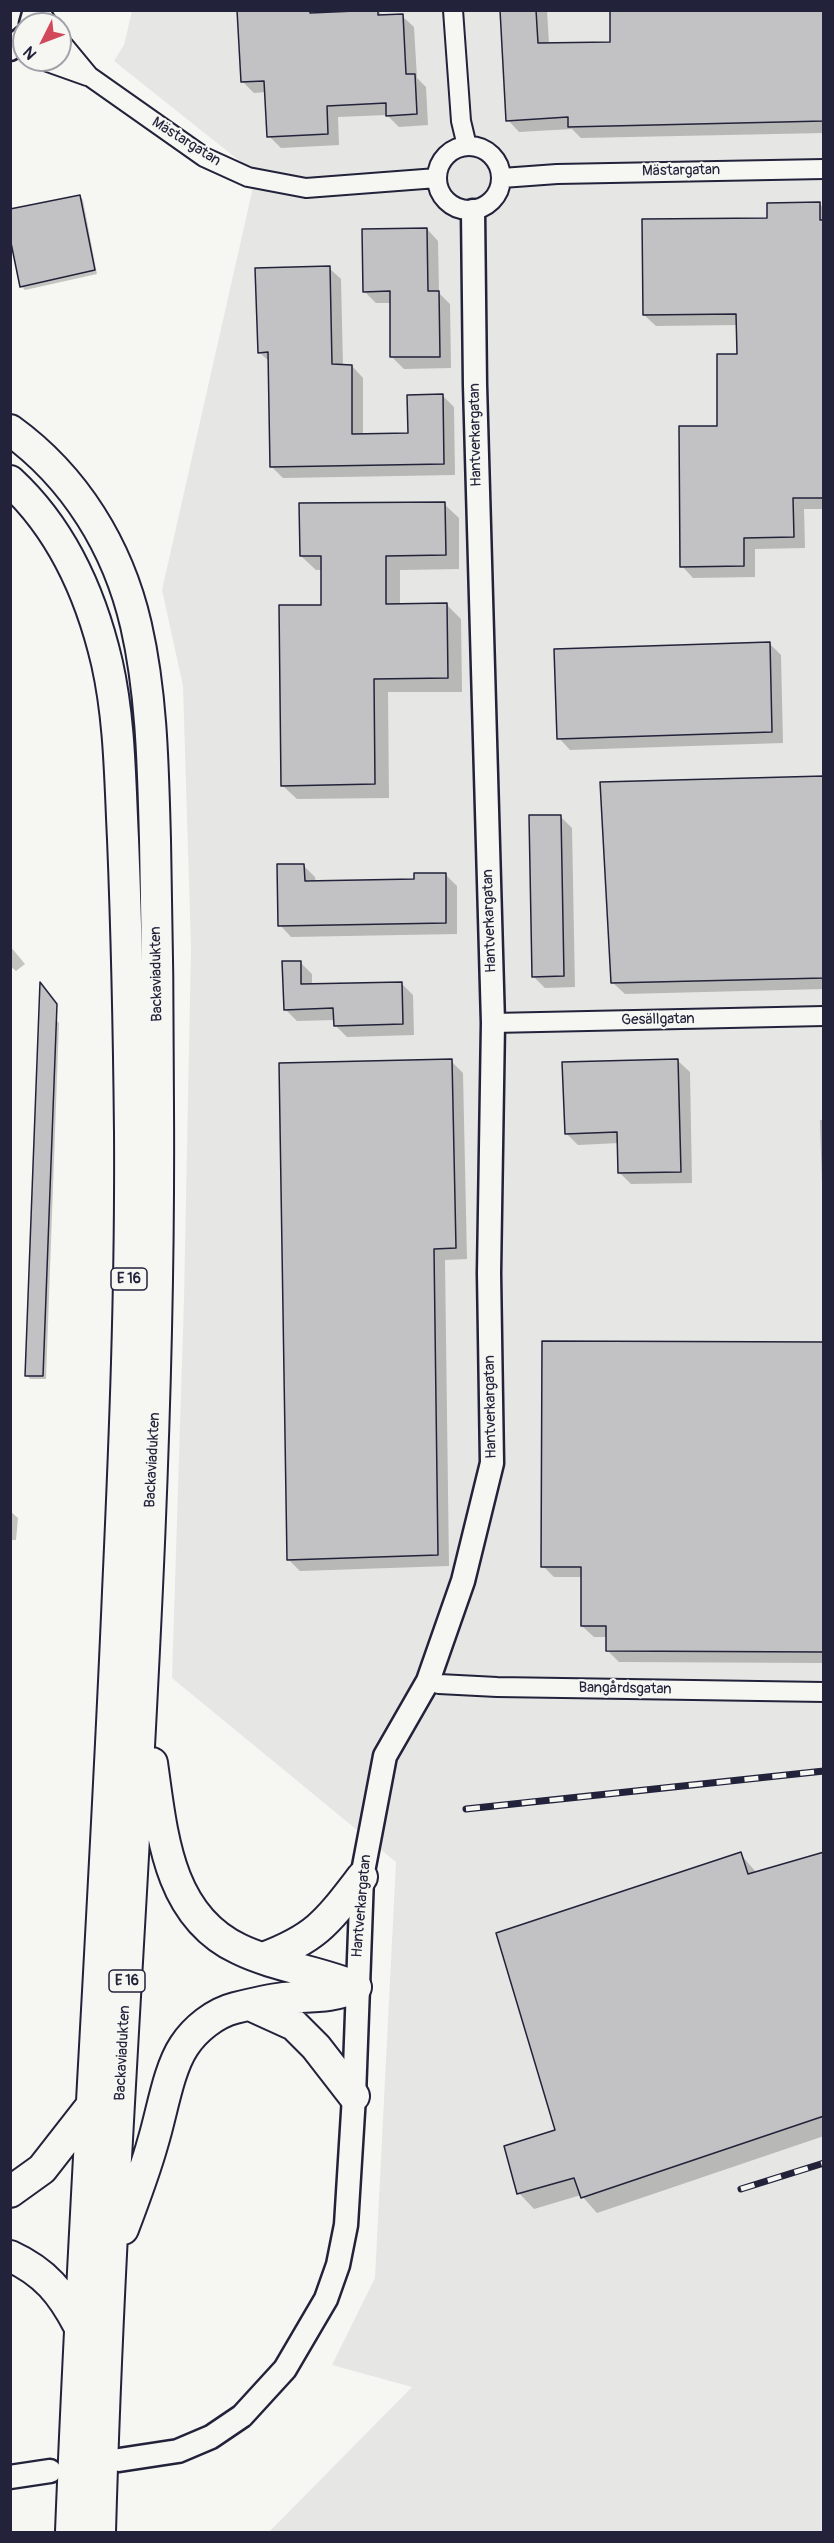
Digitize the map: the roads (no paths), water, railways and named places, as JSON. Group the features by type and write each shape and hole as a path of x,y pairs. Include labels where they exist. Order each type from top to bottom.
{"highway":[{"name":"Backaviadukten","path":"10,430 52,465 78,496 99,528 118,569 132,611 147,680 153,769 158,966 157,1369 100,2532"},
{"name":"Backaviadukten","path":"10,481 30,500 55,531 74,566 106,659 115,708 119,751 128,968 130,1185 128,1366 114,1690 71,2532"},
{"path":"142,1703 159,1811 174,1880 198,1918 217,1936 238,1949 356,1987"},
{"path":"263,1958 311,1936 324,1925 362,1877"},
{"path":"112,2260 149,2156 177,2059 185,2044 209,2020 232,2008 284,1998 329,1996 356,1987"},
{"path":"250,2004 294,2025 316,2047 354,2096"},
{"path":"10,2192 42,2169 92,2105"},
{"path":"10,2256 27,2264 46,2278 65,2299 80,2326"}],"street":[{"path":"453,10 461,121 466,146"},
{"name":"Mästargatan","path":"72,55 89,76 204,157 248,177 306,188 437,178"},
{"name":"Mästargatan","path":"72,70 89,76"},
{"path":"466,146 477,146 496,158 502,178 497,196 482,208 473,211 462,210 444,198 438,189 437,178 442,160 457,148 466,146"},
{"name":"Mästargatan","path":"502,178 557,174 824,169"},
{"name":"Hantverkargatan","path":"119,2460 178,2451 212,2437 242,2416 285,2369 326,2298 338,2265 346,2225 354,2096 356,1987 362,1877 385,1756 428,1681 462,1581 492,1463 489,1273 493,1023 475,385 473,211"},
{"name":"Gesällgatan","path":"493,1023 824,1016"},
{"name":"Bangårdsgatan","path":"428,1681 497,1687 824,1692"},
{"path":"10,2477 50,2471"}],"railway":[{"path":"466,1809 824,1771"},
{"path":"741,2189 824,2163"}]}
